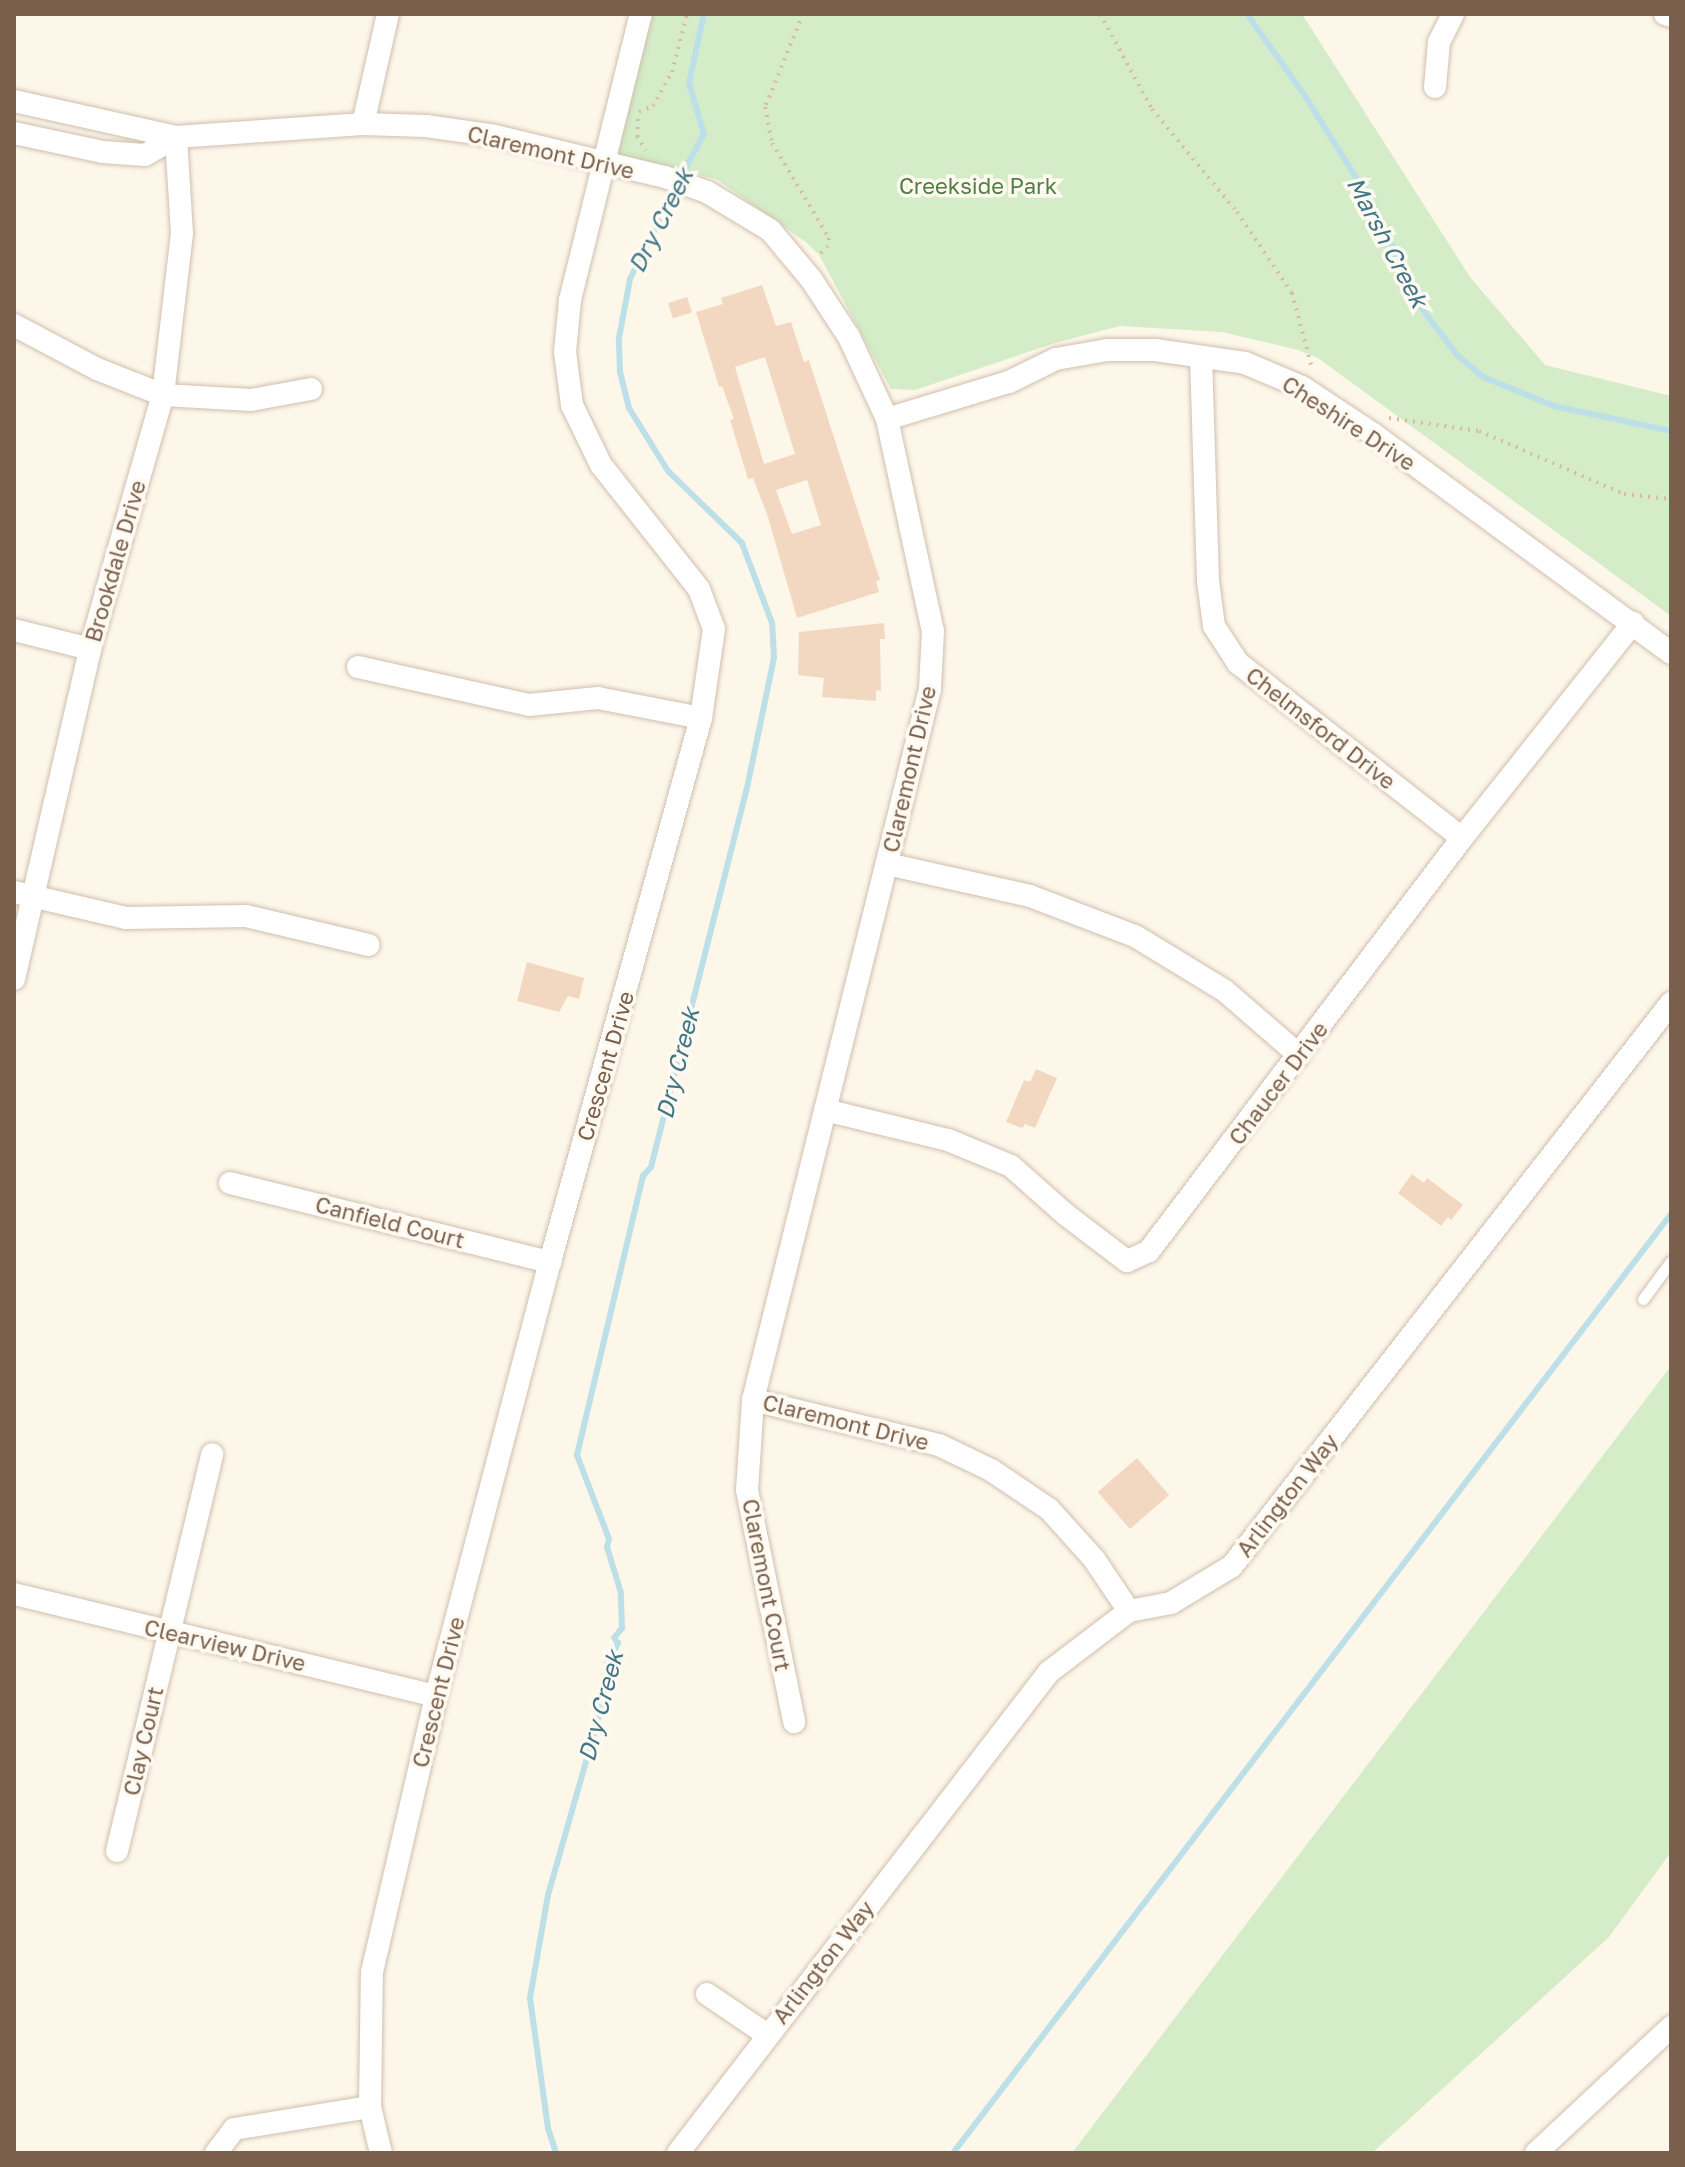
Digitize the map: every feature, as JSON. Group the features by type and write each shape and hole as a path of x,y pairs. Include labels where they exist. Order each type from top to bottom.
{"street":[{"path":"363,124 388,14"},
{"name":"Crescent Drive","path":"381,2153 370,2107 372,1972 436,1696 550,1262 701,718 714,629 699,589 601,465 572,405 565,352 570,300 617,122 641,14"},
{"path":"1435,87 1439,42 1453,14"},
{"path":"1665,14 1671,16"},
{"name":"Claremont Drive","path":"14,101 176,137 363,124 426,126 495,136 605,165 665,177 707,192 770,230 804,271 849,337 887,419 933,631 930,689 753,1400 939,1445 991,1470 1049,1509 1094,1559 1129,1611"},
{"name":"Claremont Drive","path":"14,133 103,152 145,155 176,137"},
{"name":"Brookdale Drive","path":"14,979 24,895 163,395 182,233 176,137"},
{"path":"14,325 97,369 163,395 251,400 311,389"},
{"name":"Cheshire Drive","path":"887,419 1009,382 1056,359 1107,350 1155,350 1245,363 1302,387 1373,434 1671,653"},
{"name":"Chelmsford Drive","path":"1201,357 1208,581 1214,626 1238,663 1462,838"},
{"name":"Chaucer Drive","path":"825,1110 948,1140 1011,1166 1065,1214 1127,1261 1149,1251 1462,838 1633,623"},
{"path":"14,630 90,649"},
{"path":"358,667 529,705 598,698 701,718"},
{"path":"887,864 1030,896 1135,936 1225,991 1299,1055"},
{"path":"24,895 126,918 246,916 369,945"},
{"name":"Arlington Way","path":"678,2153 766,2034 1049,1672 1129,1611 1171,1603 1232,1566 1671,1003"},
{"name":"Canfield Court","path":"230,1183 550,1262"},
{"name":"Claremont Court","path":"753,1400 747,1490 794,1722"},
{"name":"Clay Court","path":"117,1851 212,1454"},
{"name":"Clearview Drive","path":"14,1594 436,1696"},
{"path":"707,1994 766,2034"},
{"path":"1536,2153 1671,2027"},
{"path":"216,2153 234,2129 370,2107"}],"lane":[{"path":"1643,1299 1671,1261"}],"path":[{"path":"617,122 653,106 672,72 687,14"},
{"path":"803,14 765,107 772,143 829,238 828,246 804,271"},
{"path":"1100,14 1152,109 1237,212 1292,293 1313,371"},
{"path":"1385,418 1479,431 1624,494 1671,499"}],"green space":[{"name":"Creekside Park","path":"653,14 1302,14 1470,277 1545,365 1671,396 1671,616 1318,358 1298,350 1222,332 1120,326 1055,343 915,390 891,389 819,255 807,243 716,179 613,156"},
{"path":"1671,1366 1671,1852 1609,1937 1372,2153 1072,2153"}],"building":[{"path":"762,285 776,326 791,322 804,362 809,360 880,580 876,581 879,592 797,618 768,517 753,478 748,479 730,420 734,419 722,386 719,387 696,312 723,304 721,298","holes":["765,357 795,454 764,464 735,367","807,480 821,525 792,534 776,490"]},
{"path":"687,297 692,312 673,318 668,303"},
{"path":"884,623 885,639 880,639 881,691 876,690 876,701 822,697 824,678 798,675 799,632"},
{"path":"527,962 584,978 579,999 568,996 559,1012 517,1001"},
{"path":"1036,1069 1057,1078 1035,1128 1025,1124 1022,1128 1006,1122 1024,1080 1030,1082"},
{"path":"1412,1174 1424,1183 1427,1178 1463,1205 1451,1220 1448,1217 1441,1226 1398,1193"},
{"path":"1137,1458 1169,1495 1130,1529 1098,1492"}],"waterway":[{"name":"Dry Creek","path":"681,176 704,134 689,83 704,14"},
{"name":"Marsh Creek","path":"1247,14 1305,96 1376,209 1416,301 1457,355 1483,377 1554,406 1671,431"},
{"name":"Dry Creek","path":"556,2153 548,2128 530,1998 548,1895 612,1669 607,1664 618,1643 614,1638 622,1628 621,1593 607,1547 609,1539 577,1455 643,1176 651,1167 747,788 774,658 772,623 742,543 668,471 629,408 620,372 619,338 630,279 676,186"},
{"path":"953,2153 1671,1214"}]}
